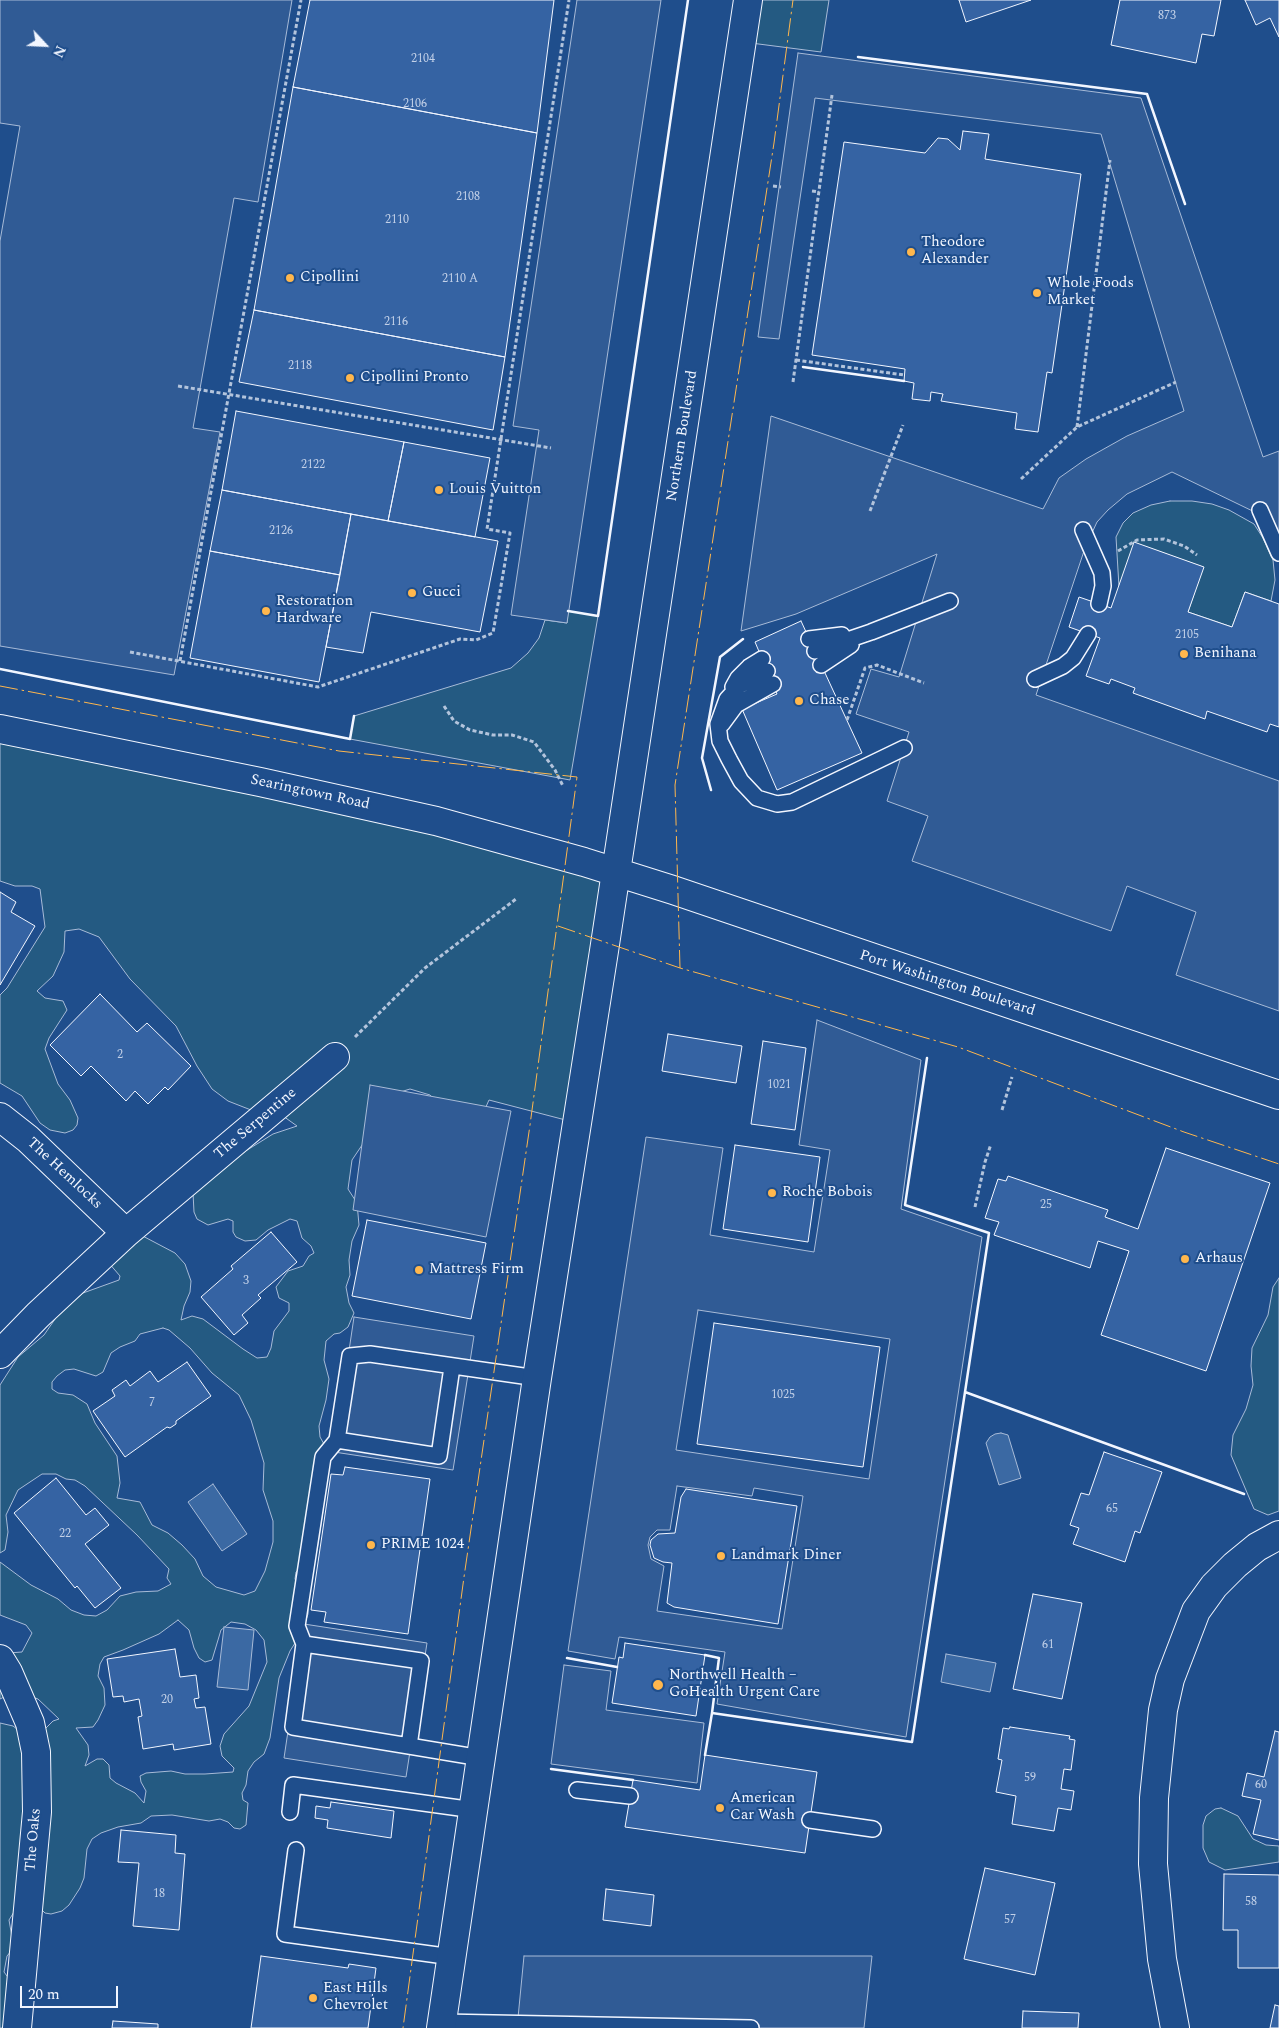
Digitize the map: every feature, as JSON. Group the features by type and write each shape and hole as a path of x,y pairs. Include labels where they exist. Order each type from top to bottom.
{"main road":[{"name":"Northern Boulevard","path":"441,2025 537,1378 748,0"},
{"name":"Searingtown Road","path":"0,729 260,782 436,821 616,871"},
{"name":"Port Washington Boulevard","path":"616,871 1279,1095"},
{"name":"The Serpentine","path":"0,1354 38,1315 126,1233 335,1057"},
{"name":"The Hemlocks","path":"0,1117 28,1139 126,1233"},
{"path":"1175,2028 1162,1959 1153,1864 1154,1798 1163,1710 1170,1679 1196,1611 1214,1586 1234,1565 1257,1547 1279,1535"},
{"name":"The Oaks","path":"0,1659 8,1672 30,1723 36,1752 37,1812 17,2028"}],"lane":[{"path":"1260,510 1279,553"},
{"path":"1083,530 1099,565 1103,586 1099,604"},
{"path":"815,651 871,632 950,601"},
{"path":"1035,679 1063,666 1073,658 1088,634"},
{"path":"718,734 724,721 736,705 767,672 739,686 727,698 718,724 718,734 728,759 741,781 764,802 776,804 792,802 904,748"},
{"path":"481,1758 293,1727 304,1644 296,1626 323,1457 337,1440 350,1356 370,1354 537,1378"},
{"path":"337,1440 439,1456 452,1367"},
{"path":"304,1644 421,1661 409,1746"},
{"path":"290,1812 293,1785 474,1810"},
{"path":"577,1790 630,1796"},
{"path":"810,1820 873,1829"},
{"path":"296,1850 285,1934 452,1957"},
{"path":"441,2025 751,2028"}],"path":[{"path":"180,661 300,0"},
{"path":"130,652 318,686 460,639 476,640 493,633 510,533 487,529 569,0"},
{"path":"793,382 832,95"},
{"path":"1077,427 1110,160"},
{"path":"773,186 781,186"},
{"path":"812,191 819,192"},
{"path":"796,360 904,375"},
{"path":"1021,479 1077,427 1176,382"},
{"path":"178,386 551,448"},
{"path":"870,511 903,425"},
{"path":"1099,565 1126,545 1137,540 1151,538 1175,541 1191,549 1197,555"},
{"path":"847,720 865,668 877,665 924,683"},
{"path":"444,706 454,720 470,730 493,735 512,735 534,742 551,764 563,786"},
{"path":"335,1057 425,968 516,899"},
{"path":"1002,1110 1012,1077"},
{"path":"976,1208 985,1162 991,1144"}],"shaded area":[{"path":"0,0 292,0 258,202 234,198 193,428 220,432 174,675 0,646 0,241 20,126 0,123"},
{"path":"577,0 661,0 567,623 511,615 539,430 513,426"},
{"path":"749,0 829,0 821,52 743,42"},
{"path":"798,53 1141,98 1263,457 1279,451 1279,541 1267,518 1172,472 1127,494 1097,522 1085,548 1036,695 1279,781 1279,1011 1176,975 1196,912 1127,886 1111,931 912,861 928,816 887,801 909,732 856,714 871,669 899,677 937,554 796,614 741,631 771,416 1043,509 1059,478 1086,459 1127,436 1184,411 1101,134 815,98 779,339 758,337"},
{"path":"1170,501 1192,501 1212,504 1229,510 1254,524 1273,560 1275,580 1271,601 1245,592 1232,627 1188,612 1203,567 1135,543 1119,587 1116,537 1123,523 1133,513 1151,505"},
{"path":"568,611 598,616 570,780 350,739 354,716 511,668 528,653 539,638 545,620 567,623"},
{"path":"0,729 616,871 577,1123 489,1100 485,1109 442,1107 430,1095 410,1089 397,1093 352,1160 348,1189 357,1203 359,1225 352,1241 349,1260 350,1275 346,1287 349,1303 354,1313 348,1327 340,1333 334,1334 326,1341 324,1360 329,1379 319,1426 320,1437 324,1444 330,1447 323,1511 317,1550 310,1568 296,1572 295,1579 308,1603 308,1614 302,1632 290,1651 279,1678 270,1738 264,1754 254,1762 248,1771 246,1785 242,1793 243,1800 248,1803 246,1825 240,1829 234,1828 228,1822 220,1819 209,1821 172,1815 151,1816 141,1823 118,1827 101,1833 92,1839 87,1849 84,1878 80,1888 69,1905 62,1911 51,1914 45,1913 40,1908 19,1904 9,1920 13,1943 12,1950 7,1956 4,1972 10,1980 23,2028 0,2028 0,1723 13,1726 22,1733 39,1735 53,1721 59,1719 38,1699 27,1695 8,1695 0,1699 0,1650 8,1653 22,1652 32,1633 26,1625 0,1615 0,1562 31,1585 58,1599 71,1610 84,1615 96,1616 107,1610 120,1596 136,1592 158,1591 171,1584 167,1578 169,1569 137,1535 85,1486 75,1480 66,1479 56,1474 42,1474 18,1490 6,1515 8,1532 5,1550 0,1553 0,1385 18,1357 44,1335 62,1309 83,1293 119,1280 120,1276 108,1262 104,1233 108,1224 137,1233 175,1253 185,1264 191,1281 190,1292 181,1320 192,1316 203,1319 257,1358 267,1357 271,1348 274,1331 289,1311 289,1303 279,1298 276,1287 288,1271 303,1266 309,1256 314,1253 311,1246 302,1238 297,1221 290,1219 268,1230 256,1240 245,1241 236,1237 233,1232 233,1221 228,1219 208,1225 197,1219 194,1212 193,1193 203,1179 224,1169 244,1152 273,1134 297,1126 283,1116 251,1110 228,1101 212,1089 197,1066 176,1026 130,979 99,937 79,929 65,931 64,952 53,976 37,991 45,998 63,1001 67,1010 49,1038 45,1049 58,1084 70,1100 78,1118 77,1125 73,1130 65,1133 50,1130 40,1123 22,1096 0,1083 0,995 7,988 45,927 40,889 32,886 15,886 0,881","holes":["163,1328 169,1330 190,1348 212,1373 239,1395 251,1420 264,1463 263,1490 273,1521 273,1542 265,1571 255,1591 244,1595 216,1587 203,1576 195,1559 182,1545 168,1533 152,1525 140,1502 117,1498 120,1483 117,1456 95,1423 87,1404 73,1395 58,1393 52,1389 52,1382 65,1370 74,1369 96,1376 103,1372 111,1353 135,1341 140,1334","178,1620 189,1630 194,1648 199,1658 205,1662 212,1660 221,1630 231,1622 245,1624 256,1630 264,1640 267,1662 249,1706 224,1734 220,1746 222,1756 234,1768 233,1772 185,1774 171,1771 146,1773 140,1776 146,1791 144,1803 135,1793 110,1778 109,1765 103,1759 97,1759 85,1766 89,1755 88,1745 76,1728 93,1727 105,1705 104,1688 98,1676 100,1664 104,1657 159,1634"]},
{"path":"817,1020 921,1060 901,1209 982,1237 906,1737 717,1704 725,1652 619,1637 615,1659 568,1651 646,1137 723,1148 710,1235 814,1252 830,1150 799,1145","holes":["698,1310 890,1339 869,1479 676,1450","677,1486 752,1496 754,1488 803,1496 782,1629 657,1611 664,1566 651,1559 648,1545 650,1537 657,1530 670,1530"]},
{"path":"370,1085 511,1111 486,1237 353,1210"},
{"path":"1279,1278 1279,1511 1268,1515 1254,1509 1231,1455 1233,1435 1246,1409 1253,1385 1252,1348 1268,1315 1273,1287"},
{"path":"354,1317 474,1336 453,1470 334,1452"},
{"path":"1001,1433 1008,1435 1021,1478 999,1485 986,1443 990,1437"},
{"path":"213,1484 247,1534 222,1551 188,1502"},
{"path":"304,1624 427,1643 406,1777 284,1758"},
{"path":"224,1627 254,1630 248,1690 217,1687"},
{"path":"946,1654 996,1663 990,1692 941,1682"},
{"path":"564,1665 611,1671 606,1710 704,1723 697,1783 551,1764"},
{"path":"1221,1808 1238,1816 1253,1839 1266,1845 1279,1846 1279,1862 1225,1870 1209,1862 1203,1848 1203,1825 1206,1816 1215,1809"},
{"path":"524,1956 872,1956 864,2028 517,2028"}],"building":[{"path":"310,0 554,0 537,133 293,87"},
{"path":"959,0 1031,0 966,22"},
{"path":"1120,0 1221,0 1214,36 1202,34 1196,63 1111,45"},
{"path":"1245,0 1279,0 1279,37 1270,18 1256,25"},
{"path":"293,87 537,133 505,357 254,310"},
{"path":"963,131 989,134 985,159 1081,174 1052,373 1047,372 1038,432 1015,429 1017,413 941,401 943,394 931,392 930,401 912,399 914,383 904,381 905,369 812,355 844,142 925,153 938,138 948,139 960,150"},
{"path":"254,310 505,357 493,430 239,382"},
{"path":"236,411 404,442 388,521 222,490"},
{"name":"Louis Vuitton","path":"404,442 490,458 475,537 388,521"},
{"path":"222,490 351,514 340,575 210,551"},
{"name":"Gucci","path":"351,514 498,541 480,632 371,612 363,653 326,647"},
{"path":"1134,542 1204,567 1188,612 1232,627 1245,592 1279,604 1279,727 1270,724 1267,732 1207,711 1205,719 1133,693 1135,688 1111,679 1109,684 1086,676 1100,638 1069,627 1079,597 1111,608"},
{"name":"Restoration Hardware","path":"210,551 340,575 319,682 190,658"},
{"name":"Chase","path":"801,621 862,753 777,790 742,709 777,694 755,642"},
{"path":"0,892 16,902 11,912 35,926 0,985"},
{"path":"100,994 137,1032 147,1023 191,1066 168,1090 165,1087 148,1104 135,1091 126,1101 91,1066 81,1076 50,1045"},
{"path":"668,1034 742,1046 736,1083 662,1071"},
{"path":"763,1041 806,1048 795,1130 751,1124"},
{"name":"Roche Bobois","path":"735,1145 820,1157 808,1242 723,1229"},
{"name":"Arhaus","path":"1166,1148 1270,1183 1206,1371 1101,1335 1129,1251 1098,1241 1090,1268 994,1235 999,1222 985,1218 998,1179 1006,1181 1008,1176 1108,1210 1105,1217 1138,1229"},
{"name":"Mattress Firm","path":"367,1220 486,1243 471,1319 352,1296"},
{"path":"271,1232 297,1262 258,1295 261,1298 242,1315 248,1323 234,1335 201,1297 233,1269 231,1266"},
{"path":"714,1323 880,1347 863,1467 697,1444"},
{"path":"187,1362 211,1396 176,1421 176,1424 170,1428 167,1427 125,1457 93,1411 115,1396 112,1390 126,1380 130,1386 150,1371 158,1382"},
{"path":"1104,1452 1162,1472 1140,1533 1135,1531 1125,1562 1073,1544 1079,1528 1070,1525 1081,1493 1089,1495"},
{"name":"PRIME 1024","path":"345,1467 430,1479 408,1634 324,1622 326,1612 311,1610 331,1474 343,1475"},
{"path":"56,1478 86,1515 95,1508 109,1525 85,1544 121,1588 95,1608 77,1586 75,1588 14,1513"},
{"name":"Landmark Diner","path":"686,1489 797,1506 778,1624 674,1607 667,1603 672,1563 654,1558 650,1545 651,1540 658,1534 675,1533 681,1497"},
{"path":"1033,1594 1082,1603 1062,1699 1013,1689"},
{"name":"Northwell Health – GoHealth Urgent Care","path":"625,1643 705,1655 696,1716 612,1703 619,1657 623,1658"},
{"path":"175,1649 180,1677 196,1675 199,1698 194,1699 196,1708 205,1707 211,1744 174,1750 173,1744 143,1749 138,1717 142,1716 139,1699 124,1702 123,1696 113,1697 107,1659"},
{"path":"1010,1727 1070,1736 1069,1739 1075,1740 1071,1770 1064,1769 1061,1789 1074,1791 1071,1810 1058,1808 1054,1831 1012,1824 1016,1796 996,1792 1002,1760 998,1759 1003,1728 1009,1729"},
{"path":"1275,1731 1279,1732 1279,1840 1253,1834 1261,1800 1242,1796 1247,1773 1264,1777"},
{"name":"American Car Wash","path":"705,1755 817,1772 805,1853 625,1827 633,1780 700,1790"},
{"path":"331,1802 394,1811 391,1838 327,1828 328,1820 315,1818 316,1806 330,1808"},
{"path":"121,1830 176,1835 175,1853 185,1854 179,1930 133,1926 139,1863 118,1862"},
{"path":"985,1868 1055,1883 1035,1975 964,1959"},
{"path":"1224,1874 1279,1875 1279,1968 1238,1968 1238,1930 1223,1930"},
{"path":"606,1889 654,1895 651,1926 603,1920"},
{"name":"East Hills Chevrolet","path":"261,1956 348,1968 349,1964 376,1968 368,2028 251,2028"},
{"path":"1275,2005 1279,2006 1279,2028 1270,2028"},
{"path":"1023,2011 1079,2013 1078,2028 1022,2028"},
{"path":"113,2021 158,2024 158,2028 112,2028"}],"wall":[{"path":"568,611 598,616 688,0"},
{"path":"858,57 1147,94 1185,204"},
{"path":"803,367 904,381"},
{"path":"711,790 702,758 720,657 743,639"},
{"path":"0,669 350,739 354,716"},
{"path":"927,1058 905,1205 989,1233 965,1392"},
{"path":"705,1655 719,1658 712,1713 912,1742 965,1392 1244,1494"},
{"path":"567,1658 617,1667"},
{"path":"705,1755 712,1713"},
{"path":"551,1769 633,1780"}],"power":[{"path":"680,968 675,785 774,143 793,0"},
{"path":"0,686 339,751 577,777 530,1125 464,1577 403,2028"},
{"path":"558,926 680,968 958,1047 1184,1132 1279,1164"}],"place":[{"name":"Theodore Alexander","path":"911,252"},
{"name":"Cipollini","path":"290,278"},
{"name":"Whole Foods Market","path":"1037,293"},
{"name":"Cipollini Pronto","path":"350,378"},
{"name":"Louis Vuitton","path":"439,490"},
{"name":"Gucci","path":"412,593"},
{"name":"Restoration Hardware","path":"266,611"},
{"name":"Benihana","path":"1184,654"},
{"name":"Chase","path":"799,701"},
{"name":"Roche Bobois","path":"772,1193"},
{"name":"Arhaus","path":"1185,1259"},
{"name":"Mattress Firm","path":"419,1270"},
{"name":"PRIME 1024","path":"371,1545"},
{"name":"Landmark Diner","path":"721,1556"},
{"name":"Northwell Health – GoHealth Urgent Care","path":"658,1685"},
{"name":"American Car Wash","path":"720,1808"},
{"name":"East Hills Chevrolet","path":"313,1998"}]}
